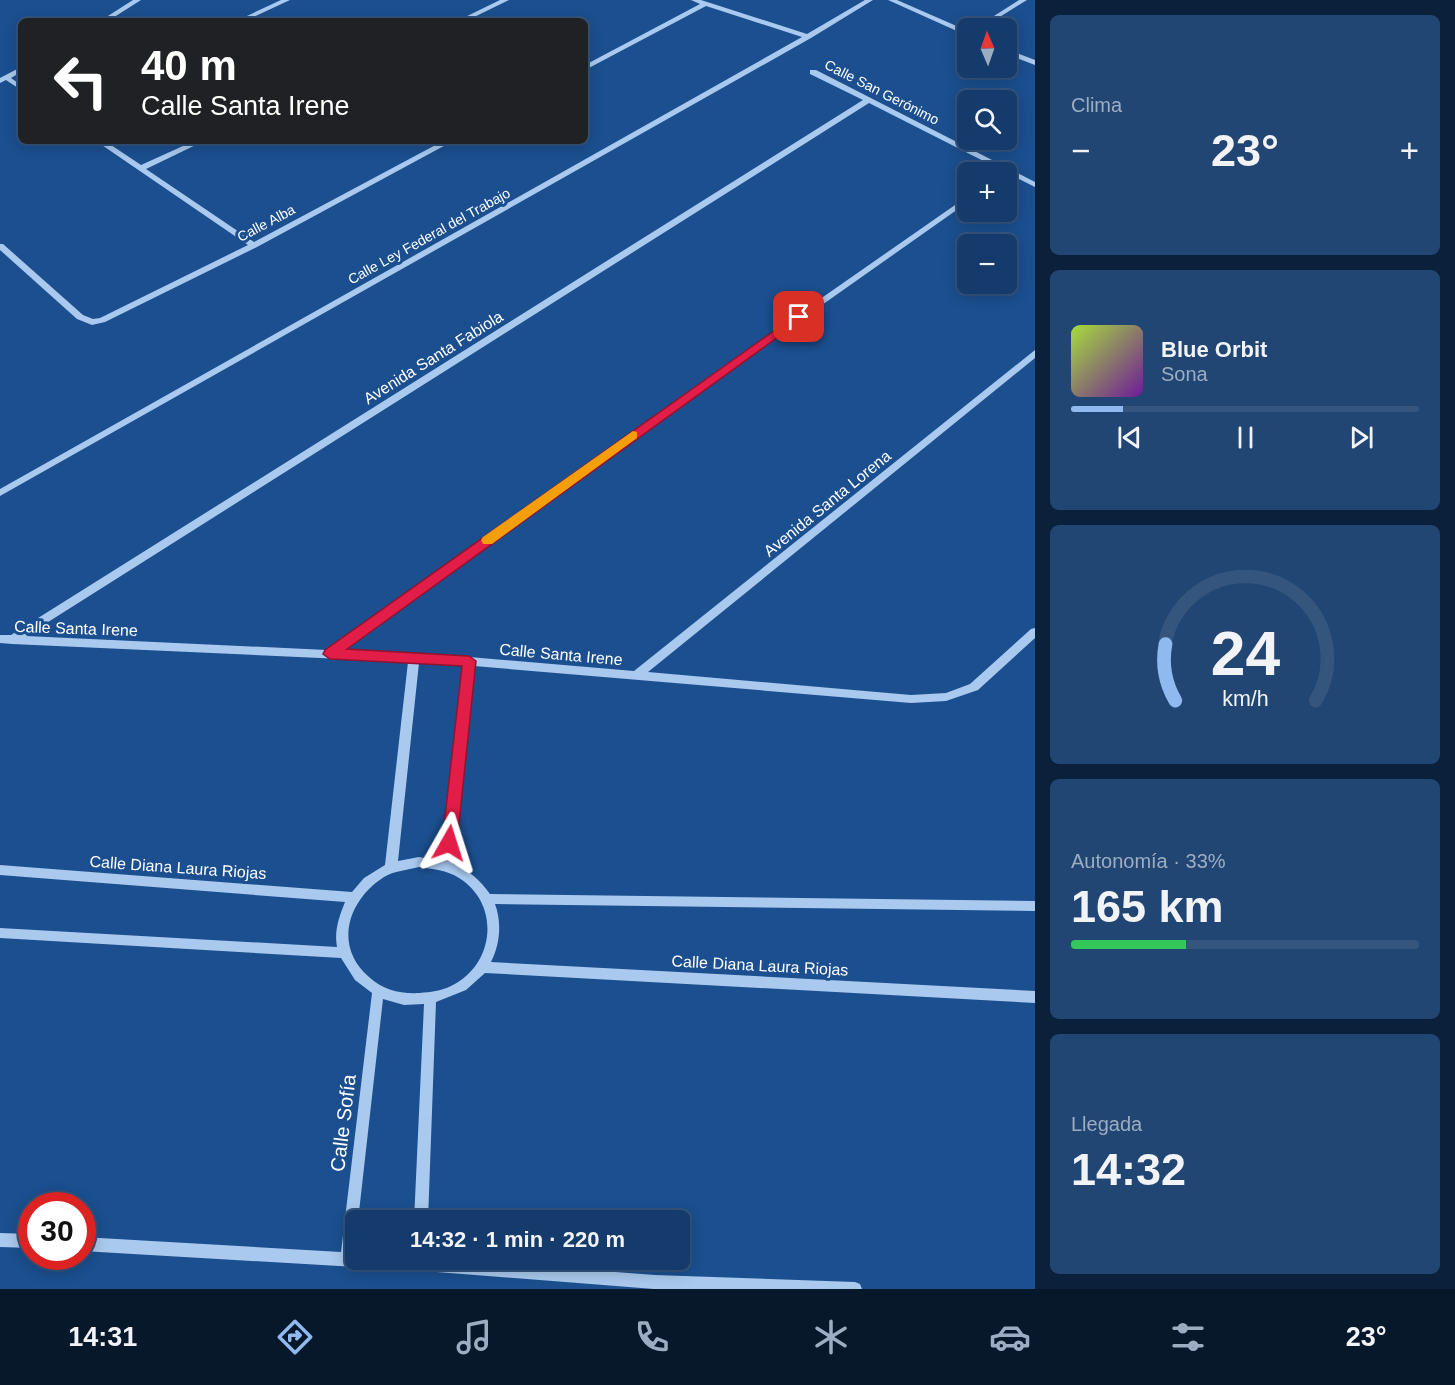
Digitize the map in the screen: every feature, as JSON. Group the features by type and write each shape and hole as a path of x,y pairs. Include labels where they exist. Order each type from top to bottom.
{"street":[{"path":"107,18 138,0"},
{"path":"246,18 287,0"},
{"path":"467,18 506,0"},
{"path":"694,0 809,37"},
{"name":"Calle Ley Federal del Trabajo","path":"0,492 809,37 870,0"},
{"path":"891,0 957,29"},
{"path":"994,18 1024,0"},
{"path":"588,66 705,4"},
{"path":"1017,56 1035,63"},
{"path":"3,79 18,71"},
{"name":"Calle San Gerónimo","path":"813,72 985,162"},
{"path":"3,79 18,86"},
{"name":"Avenida Santa Fabiola","path":"6,640 869,100"},
{"path":"105,144 254,245"},
{"path":"141,168 193,144"},
{"name":"Calle Alba","path":"0,246 80,317 92,322 114,316 254,245 443,144"},
{"name":"Calle San Gerónimo","path":"1017,177 1035,185"},
{"path":"330,654 724,369 957,206"},
{"name":"Avenida Santa Lorena","path":"637,675 1035,353"},
{"name":"Calle Santa Irene","path":"6,640 469,661 911,699 946,697 974,687 1035,632"},
{"path":"391,868 414,658"},
{"path":"447,866 469,661"},
{"path":"419,862 447,866 478,885 488,899 495,921 493,944 483,967 469,982 451,992 430,999 403,999 378,992 363,981 352,968 344,952 341,934 344,914 353,897 370,880 391,868 419,862"},
{"name":"Calle Diana Laura Riojas","path":"0,870 353,897"},
{"path":"488,899 1035,906"},
{"path":"0,933 344,952"},
{"name":"Calle Diana Laura Riojas","path":"483,967 1035,996"},
{"name":"Calle Sofía","path":"356,1210 378,992"},
{"path":"421,1210 430,999"},
{"path":"0,1240 18,1241"},
{"path":"96,1245 345,1259"},
{"path":"513,1270 655,1282 855,1289"}],"slow traffic":[{"path":"487,540 633,435"}],"route":[{"path":"449,843 469,661 330,654 799,317"}]}
